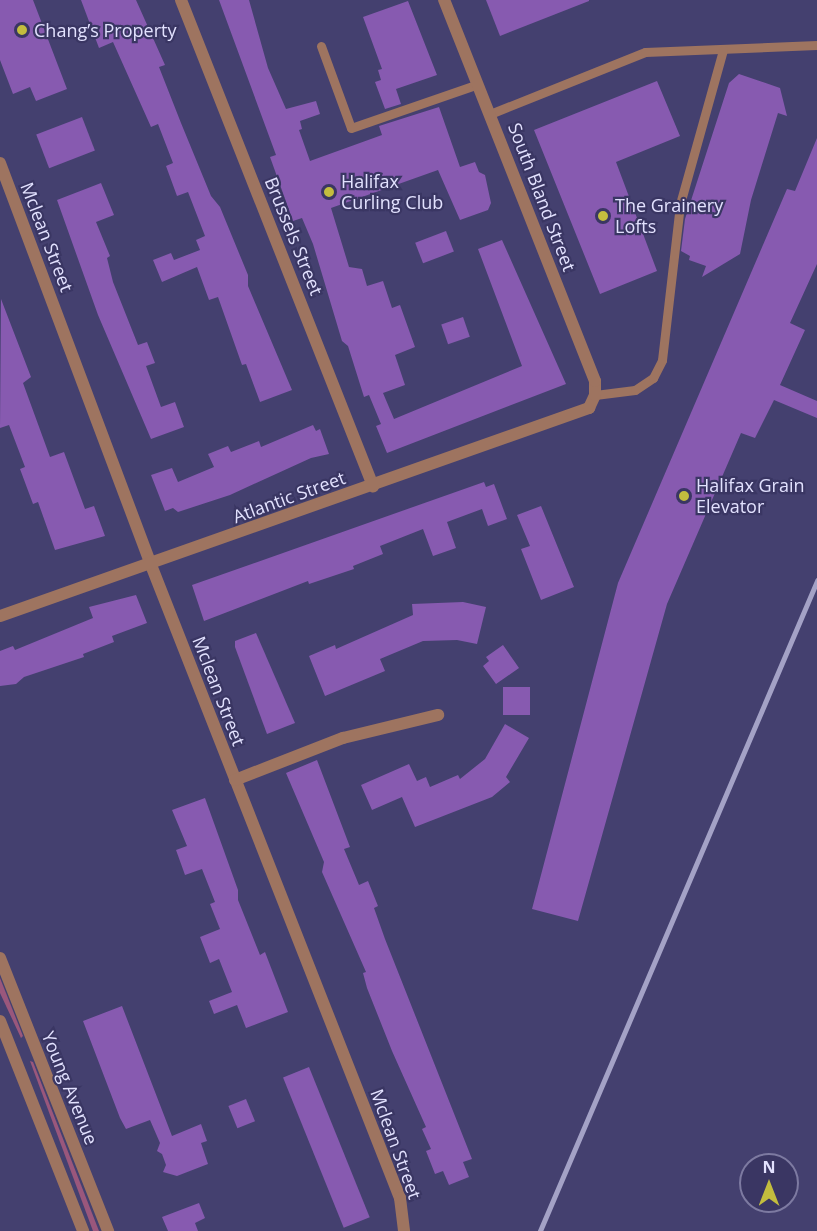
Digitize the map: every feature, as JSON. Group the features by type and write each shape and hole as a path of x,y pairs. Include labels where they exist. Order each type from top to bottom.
{"street":[{"name":"Brussels Street","path":"181,0 373,486"},
{"name":"South Bland Street","path":"444,0 595,381 595,395"},
{"name":"Mclean Street","path":"0,163 151,566 400,1198 404,1231"},
{"name":"Atlantic Street","path":"0,616 151,566 589,408 595,395"},
{"path":"235,780 343,738 438,715"},
{"name":"Young Avenue","path":"0,958 108,1231"},
{"path":"0,1021 83,1231"},
{"path":"15,1059 35,1050"}],"lane":[{"path":"490,114 645,52 817,45"},
{"path":"321,46 351,128 478,84"},
{"path":"595,395 635,390 653,378 662,360 680,204 723,50"}],"shaded area":[{"path":"0,978 23,1036 21,1038 0,993"},
{"path":"30,1061 33,1062 99,1231 93,1231"}],"building":[{"name":"Chang’s Property","path":"0,0 33,0 67,89 36,101 30,87 13,94 0,60"},
{"path":"81,0 136,0 165,65 159,67 181,123 211,196 220,207 248,275 248,286 292,390 260,402 246,364 242,365 218,297 209,300 197,267 162,282 153,260 171,253 174,260 200,250 196,240 205,236 188,192 177,196 166,166 173,163 158,124 151,127 113,42 99,48"},
{"path":"219,0 249,0 268,68 286,109 316,101 320,114 300,121 302,129 299,130 310,161 382,135 379,126 439,107 460,167 475,162 479,172 485,175 491,203 488,210 460,220 438,170 331,208 349,267 362,269 367,286 383,281 392,308 400,305 415,347 395,355 405,385 383,393 394,419 522,366 478,249 502,240 566,384 387,453 376,426 381,424 369,395 364,397 348,346 342,341 313,244 302,218 293,221 270,157 276,155"},
{"path":"486,0 589,0 589,1 500,36"},
{"path":"408,1 437,75 396,89 401,104 385,109 375,82 381,80 378,70 382,69 363,17"},
{"path":"739,74 780,88 787,116 778,113 751,200 740,254 702,277 706,266 689,260 690,256 681,251 685,219 729,83"},
{"name":"The Grainery Lofts","path":"657,81 680,136 616,162 657,271 600,294 534,130"},
{"path":"82,117 95,151 49,168 36,135"},
{"name":"Halifax Grain Elevator","path":"817,138 817,264 790,323 805,330 780,385 817,401 817,418 774,400 755,438 741,433 667,604 578,921 532,909 618,583 787,189 795,191"},
{"path":"101,183 114,215 96,222 110,256 107,258 113,282 138,345 147,342 155,363 146,366 161,407 175,402 184,427 151,439 98,315 57,200"},
{"path":"446,231 454,252 423,263 415,243"},
{"path":"1,299 31,377 23,383 50,457 64,452 85,509 94,506 105,536 55,550 38,502 33,504 20,469 25,467 9,425 0,428"},
{"path":"463,317 470,337 448,344 441,324"},
{"path":"313,425 316,431 320,429 329,454 311,458 230,495 178,512 173,508 165,511 151,475 172,468 178,482 214,467 208,454 228,446 231,452 259,441 261,447"},
{"path":"484,482 486,487 494,484 507,519 488,526 482,509 447,522 456,548 433,556 423,529 380,546 383,554 353,566 354,569 309,584 308,581 204,621 192,585"},
{"path":"541,506 574,587 541,600 521,549 530,546 517,515"},
{"path":"136,595 147,623 112,636 114,642 83,654 84,657 24,677 16,684 0,686 0,651 13,646 15,650 93,618 89,607"},
{"path":"463,602 486,607 477,644 457,640 423,641 380,659 385,671 325,696 309,656 335,645 336,649 413,615 412,604"},
{"path":"256,633 295,723 267,734 235,647 235,641"},
{"path":"503,645 519,668 496,684 483,666 489,661 486,657"},
{"path":"503,687 530,687 530,715 503,715"},
{"path":"505,724 529,738 506,777 510,782 492,797 415,827 402,797 372,810 361,785 409,764 417,781 426,777 430,787 458,775 460,779 485,759"},
{"path":"317,760 350,847 344,849 359,885 368,881 378,906 374,908 385,939 472,1159 463,1162 469,1177 449,1185 443,1171 435,1174 426,1151 431,1149 422,1129 426,1127 367,988 363,973 366,972 322,872 324,862 286,773"},
{"path":"205,798 238,890 238,900 260,955 265,952 288,1012 246,1028 237,1005 214,1014 209,1001 232,992 219,959 210,963 200,937 220,929 210,904 215,902 202,869 185,875 176,850 187,846 172,810"},
{"path":"122,1006 172,1136 201,1124 207,1141 201,1143 208,1164 177,1176 163,1172 166,1165 162,1154 157,1151 160,1143 150,1120 126,1129 120,1118 83,1021"},
{"path":"309,1067 370,1217 344,1228 283,1077"},
{"path":"246,1099 255,1121 237,1128 228,1106"},
{"path":"199,1203 205,1218 195,1223 198,1231 168,1231 162,1217"}],"railway":[{"path":"540,1231 817,581"}],"place":[{"name":"Chang’s Property","path":"22,30"},
{"name":"Halifax Curling Club","path":"329,192"},
{"name":"The Grainery Lofts","path":"603,216"},
{"name":"Halifax Grain Elevator","path":"684,496"}]}
